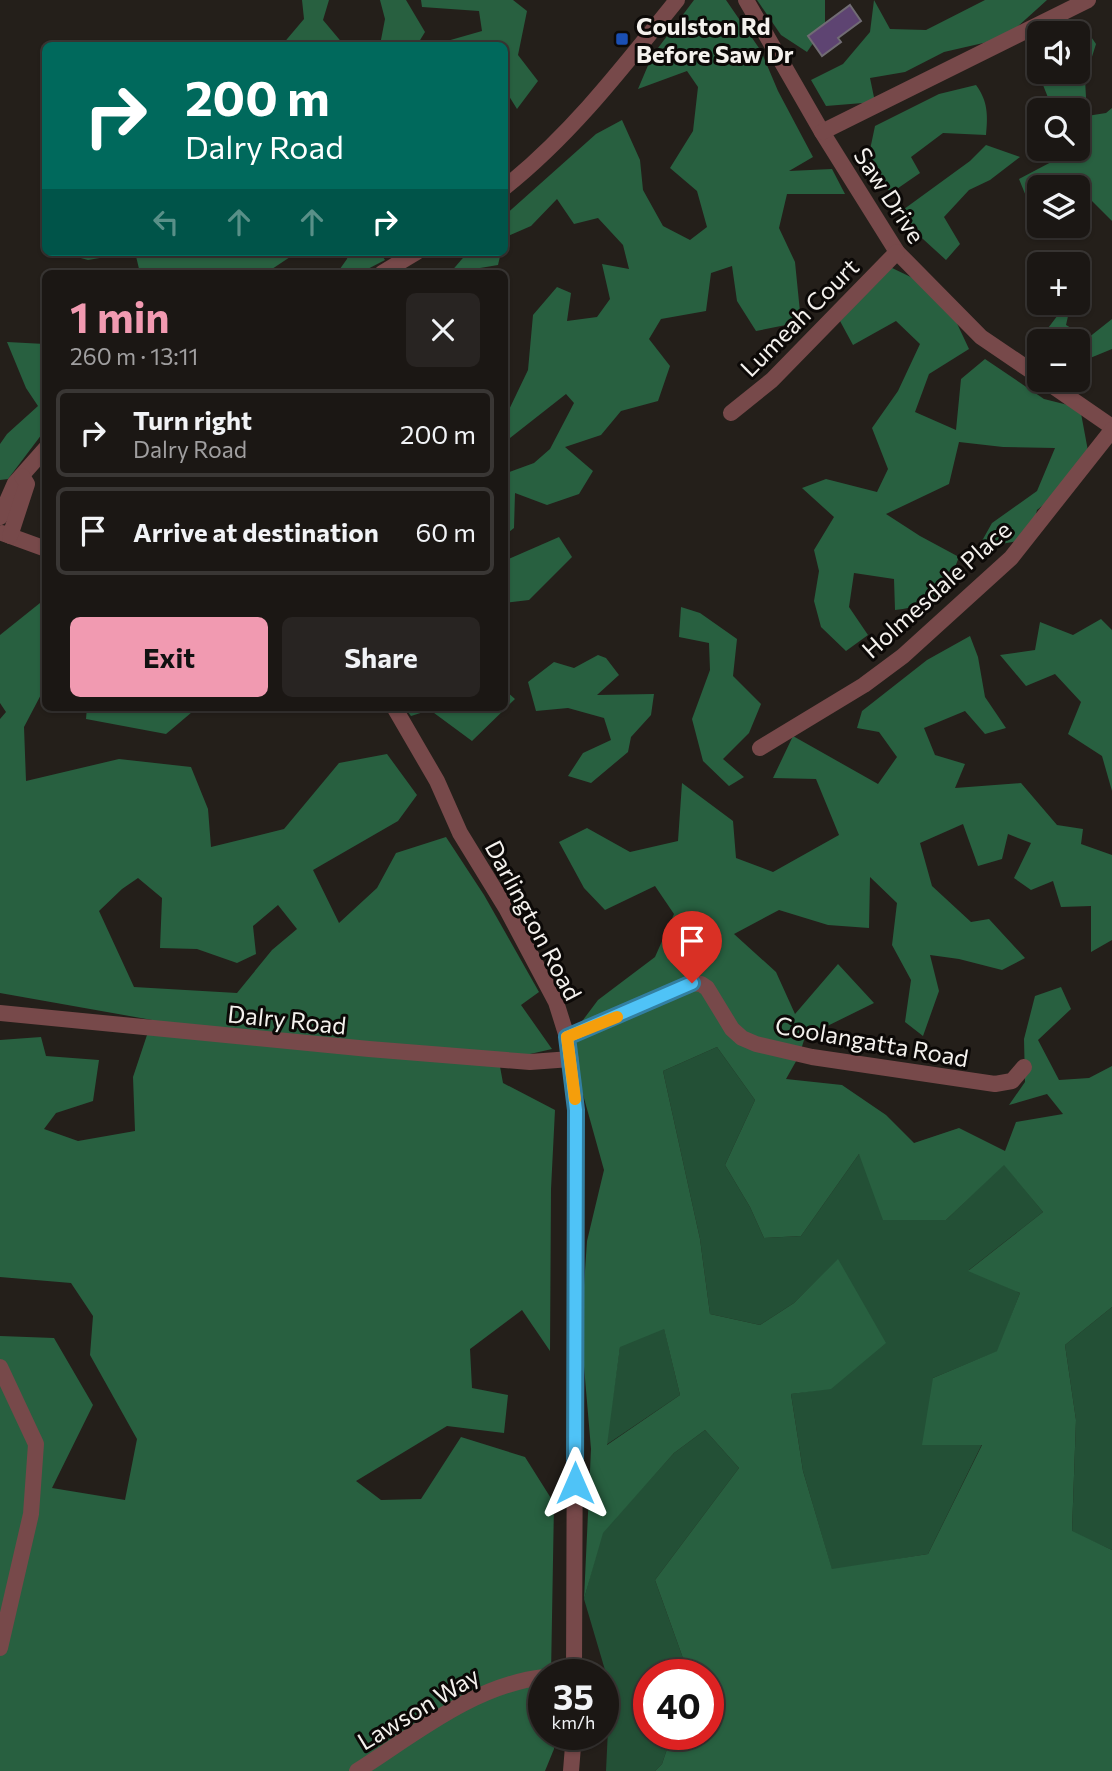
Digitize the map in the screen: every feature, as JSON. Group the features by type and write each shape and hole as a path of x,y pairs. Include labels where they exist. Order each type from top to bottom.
{"street":[{"path":"508,184 582,115 677,0"},
{"name":"Saw Drive","path":"746,0 822,132 897,252 981,337 1027,368"},
{"path":"822,132 1088,0"},
{"name":"Lumeah Court","path":"732,413 772,380 897,252"},
{"path":"387,270 410,256"},
{"name":"Saw Drive","path":"1062,392 1112,428"},
{"name":"Holmesdale Place","path":"760,748 864,685 903,656 1012,558 1112,428"},
{"path":"0,517 15,483 42,453"},
{"path":"23,476 27,484 5,534 42,548"},
{"name":"Darlington Road","path":"396,711 437,781 460,833 506,908 556,1002 567,1037 576,1110 574,1659"},
{"name":"Coolangatta Road","path":"567,1037 692,983 707,988 733,1028 742,1038 756,1044 812,1057 995,1084 1012,1081 1024,1067"},
{"name":"Dalry Road","path":"0,1013 530,1062 571,1059"},
{"path":"0,1367 36,1444 31,1514 0,1648"},
{"name":"Lawson Way","path":"357,1771 461,1705 499,1686 528,1680"},
{"path":"571,1771 573,1750"}],"green space":[{"path":"302,0 329,0 323,20 341,42 285,42 304,19"},
{"path":"380,0 406,0 425,32 419,42 381,42 385,19"},
{"path":"421,0 513,0 527,11 518,55 538,81 517,109 508,94 508,42 444,42 482,31 479,11 422,7"},
{"path":"694,0 726,0 761,51 778,91 813,157 789,171 832,169 845,194 787,194 779,228 795,262 801,322 756,331 737,301 732,266 711,273 706,311 661,319 649,339 670,366 658,401 621,411 601,435 565,447 593,471 579,494 547,505 515,493 514,528 508,533 508,473 534,463 550,449 574,403 566,394 508,438 508,412 528,370 533,315 557,287 571,293 567,321 597,317 610,299 602,264 629,269 623,245 598,218 574,224 557,199 531,226 508,236 508,212 596,134 622,120 640,160 643,190 663,226 690,240 707,227 697,191 670,168 693,131 698,87 687,71 638,89 652,56"},
{"path":"757,0 825,0 825,26 807,52 781,35"},
{"path":"874,0 890,29 926,30 985,0 1047,0 1005,38 944,52 905,72 870,78 875,102 826,106 811,80 843,64 870,32"},
{"path":"1090,35 1096,44 1090,63"},
{"path":"1043,84 1085,84 1086,98 1048,98"},
{"path":"976,85 986,109 986,135 943,133 911,157 920,173 891,193 867,164 875,126 939,94"},
{"path":"1112,108 1112,221 1090,199 1090,175 1027,175 1027,199 1019,179 1053,161 1090,161 1090,116 1106,113"},
{"path":"986,145 1020,157 990,180 969,190 944,217 960,244 946,260 912,229 900,212 970,161"},
{"path":"74,256 112,256 88,260"},
{"path":"136,256 292,256 269,270 139,270"},
{"path":"348,256 382,256 385,260 366,270 339,270"},
{"path":"465,256 500,256 498,265 453,270"},
{"path":"890,267 917,280 954,317 969,349 929,374 915,412 956,430 961,379 985,359 1027,387 1027,392 1080,408 1091,467 1037,510 1030,539 978,548 992,523 1037,491 1055,448 1003,447 959,442 949,484 886,514 959,557 948,583 931,602 895,610 894,579 854,573 849,607 868,635 846,651 821,627 814,601 819,571 814,550 834,517 802,488 826,479 877,492 888,469 872,428 898,391 920,344 896,321 853,345 840,321"},
{"path":"1058,315 1068,315 1066,325 1073,329 1047,329"},
{"path":"1112,319 1112,349 1090,358 1090,336"},
{"path":"7,342 42,344 42,434 8,479 0,480 0,444 7,434 38,406 26,388"},
{"path":"559,537 572,557 529,600 508,603 508,559"},
{"path":"42,601 42,693 24,727 26,781 119,759 191,767 208,809 211,847 284,829 339,763 387,754 417,795 398,821 313,870 339,923 377,888 396,853 446,837 484,895 539,992 521,1005 552,1049 499,1061 503,1083 555,1110 551,1189 550,1351 522,1310 470,1349 472,1388 508,1395 504,1433 447,1426 356,1481 381,1500 421,1499 461,1437 525,1457 554,1503 551,1659 528,1659 528,1750 554,1750 545,1771 0,1771 0,1336 54,1338 93,1405 52,1488 125,1500 137,1439 90,1355 93,1316 71,1283 0,1277 0,1040 41,1037 46,1056 99,1060 93,1101 56,1113 44,1129 78,1141 135,1131 133,1077 152,1020 0,993 0,719 6,712 0,703 0,635","holes":["138,878 162,898 160,948 197,949 237,963 256,954 253,926 278,905 297,929 272,950 237,993 134,987 99,911"]},
{"path":"681,607 700,613 737,639 733,676 761,704 749,733 723,759 744,777 729,786 703,761 692,719 710,670 709,643 679,637"},
{"path":"1101,619 1112,630 1112,791 1102,756 1068,734 1081,702 1055,674 1026,686 1000,655 1035,650 1040,622 1073,635"},
{"path":"970,636 978,657 985,697 1006,728 985,734 965,711 924,728 935,755 965,764 955,788 1021,783 1057,825 1083,829 1081,844 1112,855 1112,940 1091,952 1091,906 1061,907 1053,881 1031,890 1014,878 1031,843 1008,834 1002,859 978,866 963,824 920,843 932,886 971,922 989,919 1025,958 1002,970 930,955 939,991 923,1036 905,1022 911,980 892,945 897,903 870,877 869,928 828,925 779,910 734,934 776,972 795,1014 838,964 874,1003 805,1037 799,1056 786,1079 842,1085 886,1115 914,1143 959,1128 1005,1151 1016,1122 1063,1114 1047,1094 1009,1105 1025,1082 1024,1039 1035,996 1061,987 1071,1009 1038,1040 1059,1080 1089,1078 1112,1066 1112,1307 1065,1345 1076,1420 1072,1531 1112,1550 1112,1771 655,1771 662,1764 667,1750 724,1750 724,1659 683,1659 655,1580 739,1468 705,1430 674,1453 603,1533 584,1599 591,1449 581,1331 587,1241 604,1170 582,1091 571,1036 598,1000 655,957 674,914 655,886 605,910 584,888 559,842 587,828 630,852 678,841 682,783 733,821 736,858 773,872 839,835 816,779 773,778 793,736 878,784 897,757 879,732 857,728 862,711 927,660","holes":["717,1047 755,1100 725,1165 750,1207 764,1238 801,1236 859,1154 883,1220 946,1220 1004,1165 1043,1212 968,1271 1020,1293 997,1351 933,1378 922,1445 982,1445 928,1554 832,1569 803,1471 791,1394 831,1389 886,1343 838,1259 794,1303 760,1325 710,1314 700,1239 663,1071","664,1329 680,1395 607,1445 620,1347"]},
{"path":"598,655 606,658 619,675 597,695 654,694 651,715 631,737 628,752 591,783 568,776 583,753 611,740 604,718 568,708 536,711 528,682 554,662 574,668"},
{"path":"508,693 515,699 508,706"},
{"path":"87,711 193,711 166,734 86,719"},
{"path":"407,711 427,711 411,716"},
{"path":"431,711 503,711 472,741"},
{"path":"717,1047 755,1100 725,1165 750,1207 764,1238 801,1236 859,1154 946,1220 1004,1164 1043,1212 969,1270 1020,1293 998,1351 933,1378 982,1444 928,1554 832,1570 803,1471 791,1394 831,1388 838,1260 794,1303 760,1325 710,1314 700,1239 663,1071"},
{"path":"1112,1307 1112,1550 1072,1532 1076,1420 1065,1345"},
{"path":"664,1328 680,1395 606,1445 620,1346"},
{"path":"705,1430 739,1468 655,1580 683,1659 633,1659 633,1750 667,1750 662,1764 655,1771 606,1771 607,1750 619,1750 619,1659 602,1659 584,1599 602,1533 674,1453"}],"building":[{"path":"850,5 861,21 838,38 841,42 822,56 808,36"}],"slow traffic":[{"path":"575,1099 567,1037 617,1017"}],"place":[{"name":"Coulston Rd Before Saw Dr","path":"622,39"}],"route":[{"path":"575,1483 576,1110 567,1037 692,983"}]}
